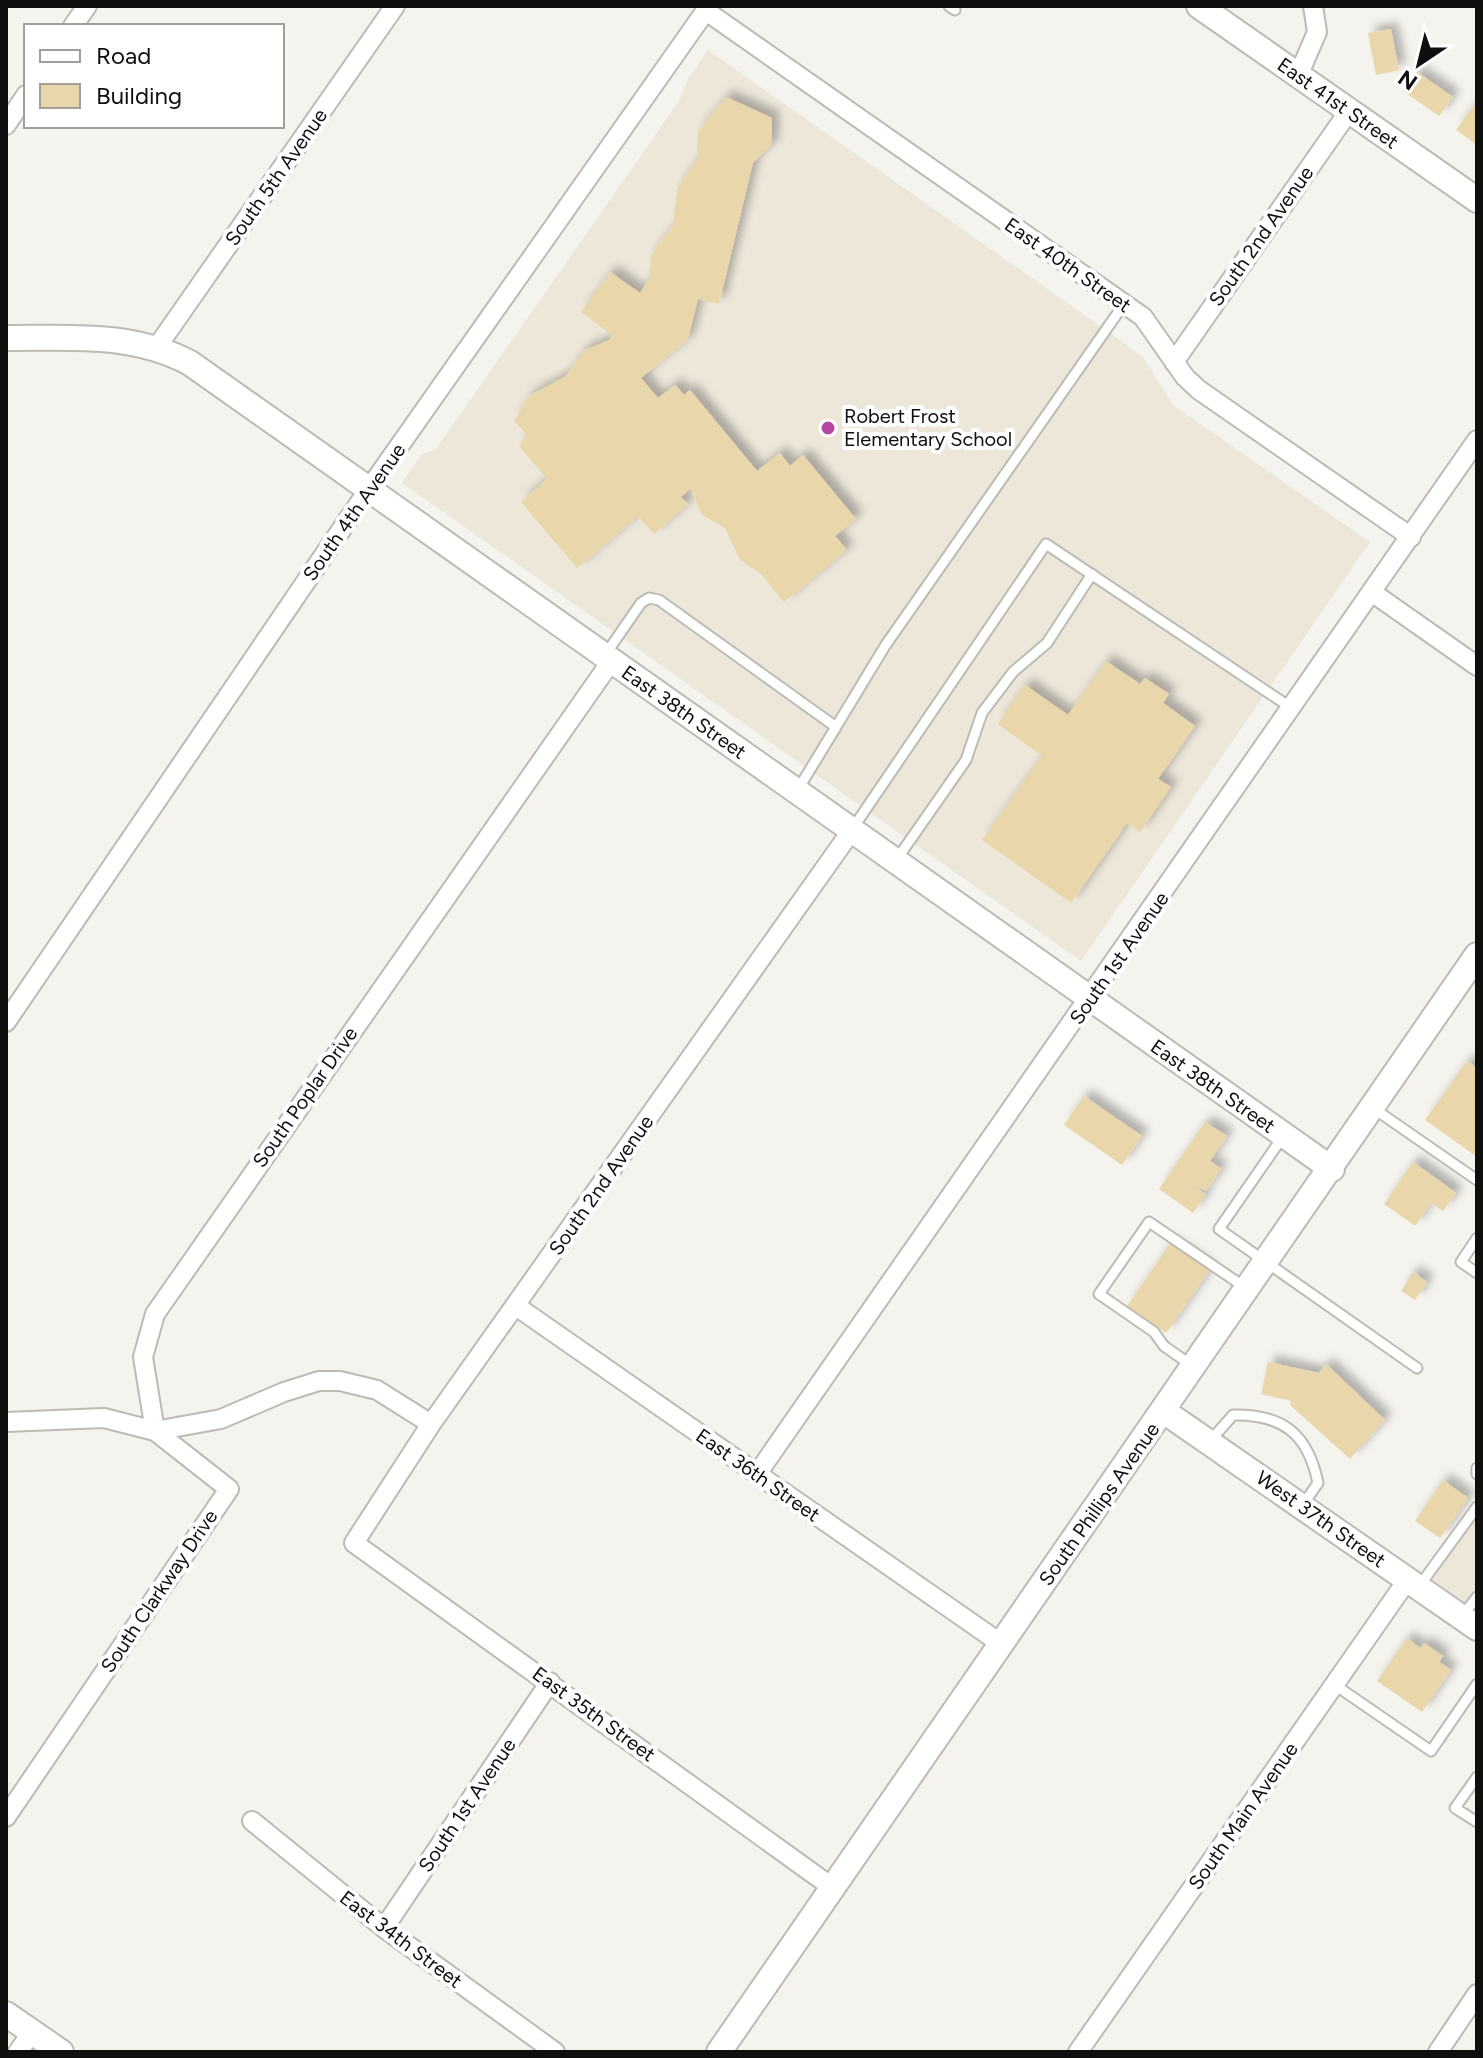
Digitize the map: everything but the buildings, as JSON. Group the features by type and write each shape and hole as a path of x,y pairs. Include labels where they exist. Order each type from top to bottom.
{"street":[{"path":"74,24 87,6"},
{"name":"South 5th Avenue","path":"157,347 395,6"},
{"name":"East 41st Street","path":"1199,6 1477,200"},
{"path":"1298,76 1317,32 1313,6"},
{"name":"East 40th Street","path":"707,9 1143,317 1174,362 1199,390 1411,537"},
{"name":"South 4th Avenue","path":"6,1022 369,489 707,9"},
{"path":"6,125 24,98"},
{"name":"South 2nd Avenue","path":"1174,362 1349,111"},
{"name":"East 38th Street","path":"6,338 91,337 157,347 190,363 1332,1169"},
{"name":"South 1st Avenue","path":"757,1474 1293,709 1477,440"},
{"path":"1373,593 1477,666"},
{"name":"South Poplar Drive","path":"155,1431 143,1357 155,1314 608,658"},
{"name":"South 2nd Avenue","path":"354,1543 431,1424 852,830"},
{"name":"South Phillips Avenue","path":"719,2052 1000,1643 1165,1412 1477,955"},
{"name":"East 36th Street","path":"516,1306 1000,1643"},
{"path":"6,1422 104,1418 155,1431 221,1419 284,1392 319,1381 340,1381 377,1390 431,1424"},
{"name":"West 37th Street","path":"1165,1412 1469,1622"},
{"name":"South Clarkway Drive","path":"6,1817 229,1489 155,1431"},
{"name":"East 35th Street","path":"354,1543 833,1888"},
{"name":"South Main Avenue","path":"1078,2052 1335,1685 1414,1583"},
{"name":"South 1st Avenue","path":"384,1928 550,1682"},
{"name":"East 34th Street","path":"252,1821 384,1928 555,2052"},
{"path":"1438,2052 1477,1994"},
{"path":"6,2014 25,2042 61,2052"}],"lane":[{"path":"797,791 885,646 1124,304"},
{"path":"852,830 1046,544 1293,709"},
{"path":"896,861 966,760 982,713 996,693 1047,643 1092,574"},
{"path":"608,658 641,603 649,598 659,600 836,727"},
{"path":"1373,1108 1477,1180"},
{"path":"1284,1135 1219,1229 1417,1368"},
{"path":"1195,1368 1099,1294 1149,1222 1249,1290"},
{"path":"1477,1238 1461,1262 1477,1273"},
{"path":"1209,1442 1233,1415 1256,1414 1286,1427 1307,1447 1318,1483 1302,1506"},
{"path":"1477,1468 1477,1474"},
{"path":"1414,1583 1477,1507"},
{"path":"1469,1622 1477,1597"},
{"path":"1335,1685 1431,1751 1477,1684"},
{"path":"1477,1777 1455,1808 1477,1822"}],"shaded area":[{"name":"Robert Frost Elementary School","path":"708,50 1120,340 1144,358 1173,405 1370,542 1081,961 402,483 421,455 436,449 679,101 688,79"},
{"path":"1477,1509 1477,1615 1427,1580"}],"place":[{"name":"Robert Frost Elementary School","path":"828,428"}]}
